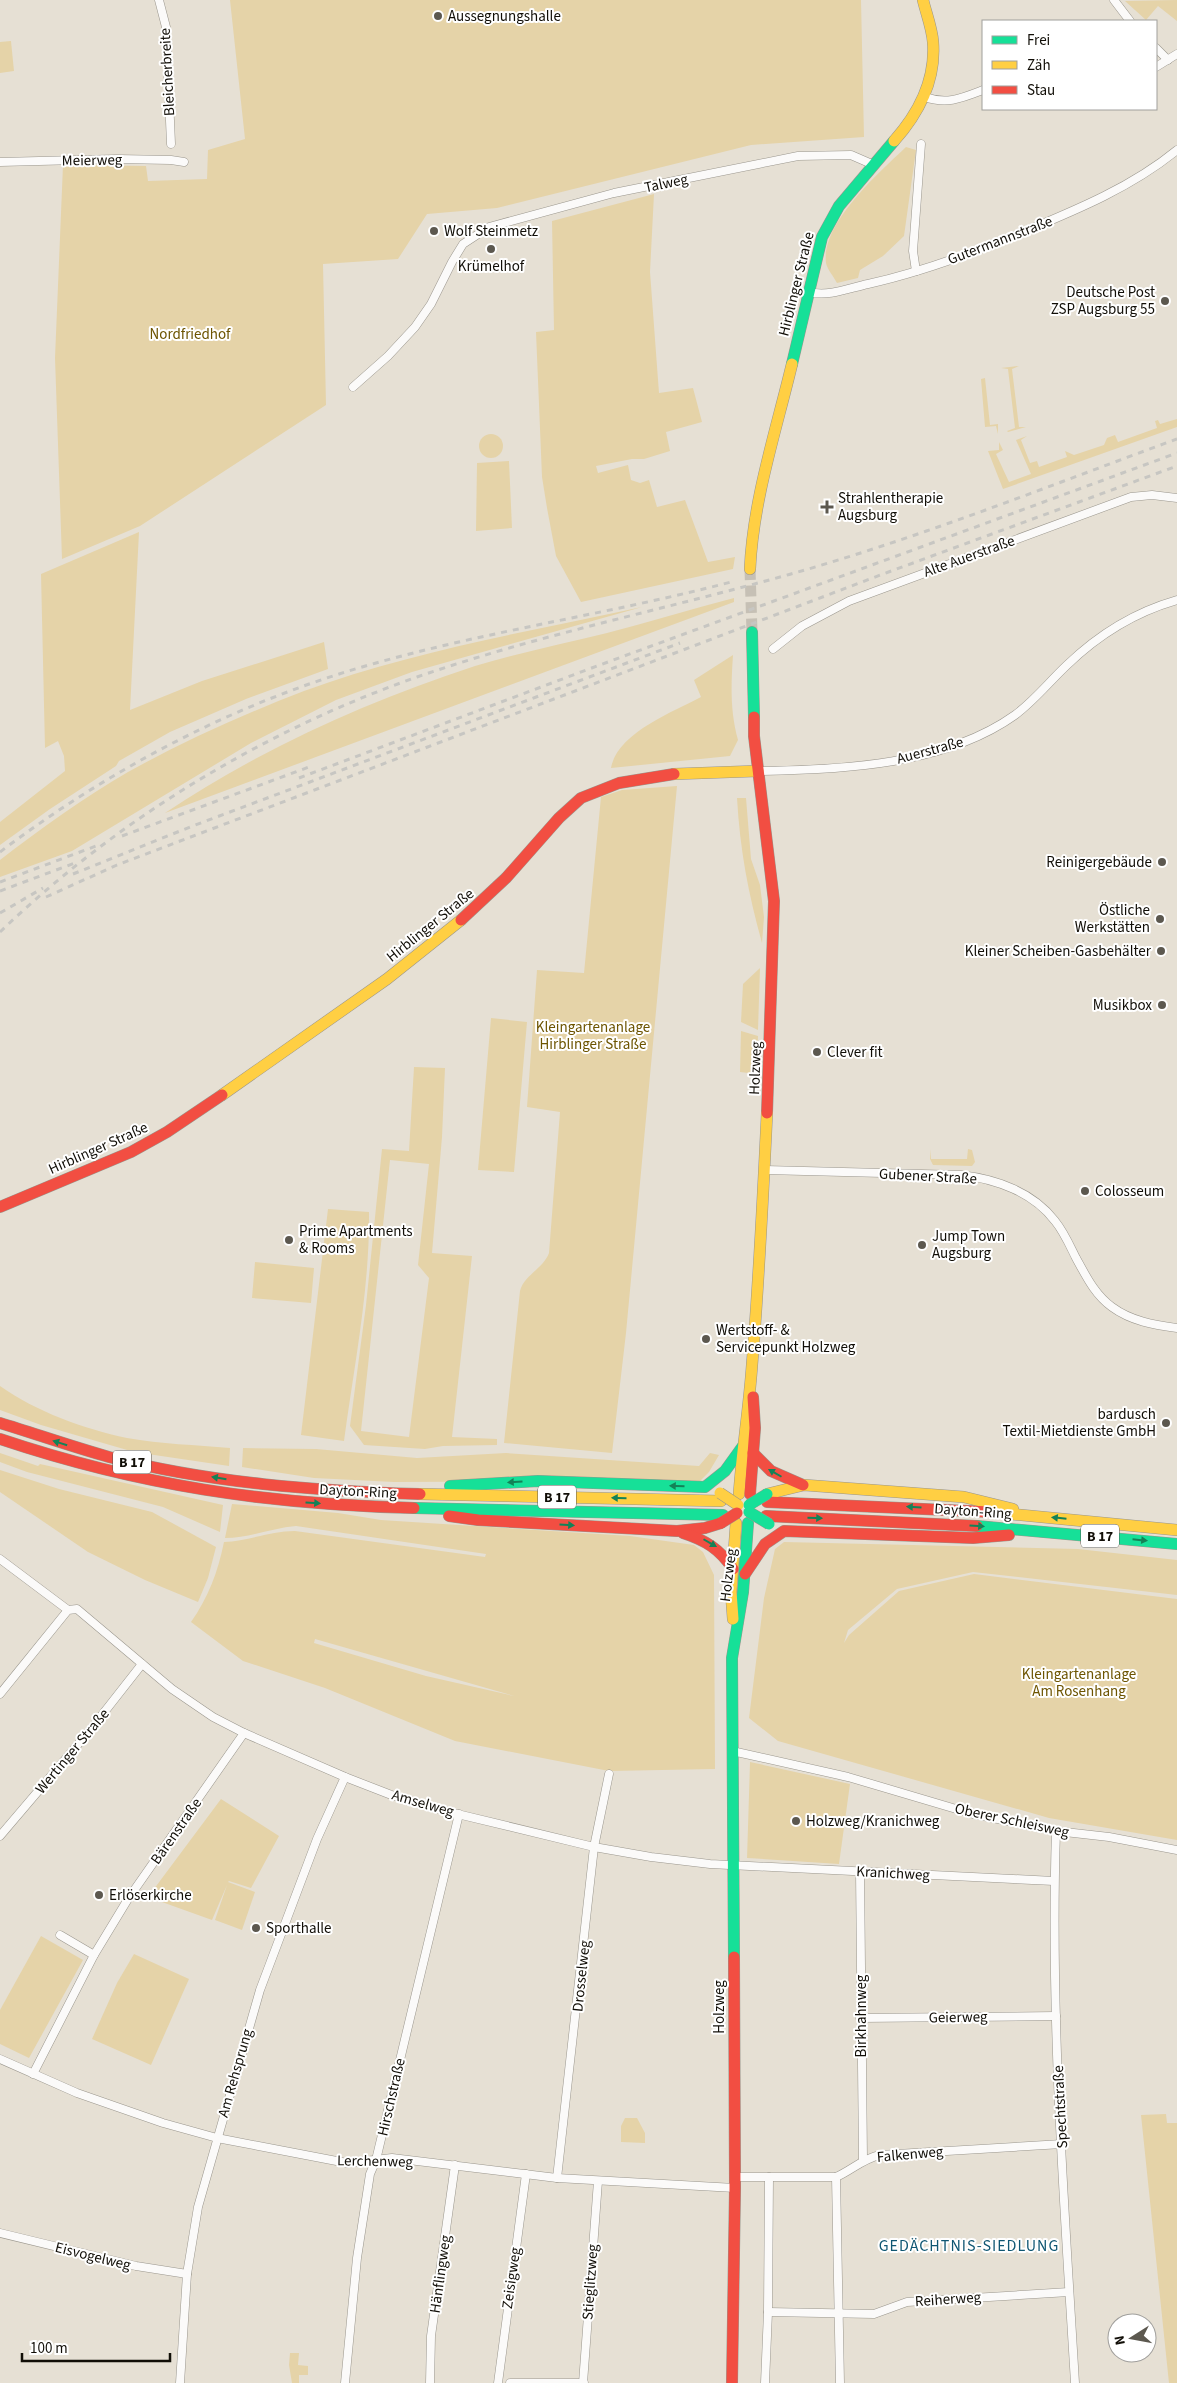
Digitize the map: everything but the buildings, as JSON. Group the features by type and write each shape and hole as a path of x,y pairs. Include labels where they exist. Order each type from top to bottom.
{"main road":[{"name":"Hirblinger Straße","path":"750,568 754,523 822,237 839,203 904,132 925,98 934,51 922,0"},
{"path":"752,632 751,672 758,771"},
{"name":"Hirblinger Straße","path":"0,1207 149,1143 204,1108 393,975 440,939 487,898 581,798 607,787 645,778 758,771"},
{"name":"Holzweg","path":"735,1630 745,1574 742,1446 752,1367 765,1170 774,934 774,901 758,771"},
{"name":"Holzweg","path":"732,2383 735,2183 732,1752 735,1630 731,1592 733,1569 753,1452 755,1428 752,1367"},
{"name":"Dayton-Ring","path":"0,1423 75,1447 179,1472 267,1485 393,1493 721,1497"},
{"name":"Dayton-Ring","path":"0,1439 43,1454 108,1471 205,1491 282,1501 396,1508 722,1519"},
{"path":"706,1487 725,1471 742,1446"},
{"path":"753,1452 771,1472 804,1486 964,1497 995,1503 1032,1516"},
{"path":"393,1493 455,1486 538,1481 706,1487 721,1497 784,1530 973,1538 1039,1531"},
{"path":"396,1508 478,1520 677,1531 705,1528 767,1498 804,1486"},
{"name":"Dayton-Ring","path":"767,1498 1032,1516 1177,1530"},
{"name":"Dayton-Ring","path":"767,1520 897,1521 1039,1531 1177,1544"},
{"path":"745,1574 765,1544 784,1530"},
{"path":"677,1531 702,1539 716,1546 733,1569"}],"street":[{"name":"Bleicherbreite","path":"159,0 166,27 171,144"},
{"path":"1114,0 1129,20"},
{"path":"1157,49 1168,60"},
{"path":"1157,66 1177,54"},
{"path":"925,98 945,102 982,90"},
{"path":"916,271 914,251 921,144"},
{"name":"Gutermannstraße","path":"809,292 819,294 832,293 949,261 1080,209 1177,150"},
{"name":"Talweg","path":"353,387 388,356 415,327 431,304 463,244 489,227 614,193 798,156 851,155 874,165"},
{"name":"Meierweg","path":"0,162 117,159 184,162"},
{"name":"Alte Auerstraße","path":"773,649 802,626 857,598 1131,496 1152,495 1177,498"},
{"name":"Auerstraße","path":"758,771 791,770 894,760 940,751 967,741 999,726 1024,708 1066,666 1110,630 1138,615 1177,600"},
{"name":"Gubener Straße","path":"765,1170 961,1175 981,1177 1011,1187 1042,1206 1056,1222 1090,1284 1108,1304 1121,1313 1151,1325 1177,1328"},
{"name":"Amselweg","path":"0,1559 68,1610 77,1609 142,1664 188,1700 213,1716 244,1733 345,1777 394,1796 594,1847 650,1857 732,1865"},
{"path":"0,1693 68,1610"},
{"name":"Wertinger Straße","path":"0,1836 91,1730 142,1664"},
{"name":"Bärenstraße","path":"33,2074 94,1955 128,1899 244,1733"},
{"name":"Oberer Schleisweg","path":"732,1752 848,1777 973,1814 1056,1831 1109,1837 1177,1850"},
{"name":"Drosselweg","path":"557,2178 594,1847 609,1774"},
{"name":"Am Rehsprung","path":"180,2383 186,2274 198,2207 216,2138 260,1990 317,1840 345,1777"},
{"name":"Hirschstraße","path":"345,2383 357,2258 370,2174 376,2160 459,1814"},
{"name":"Spechtstraße","path":"1056,1831 1054,1881 1056,2016 1075,2383"},
{"name":"Kranichweg","path":"732,1865 1054,1881"},
{"name":"Birkhahnweg","path":"860,1871 860,2018 863,2160"},
{"path":"60,1935 94,1955"},
{"name":"Geierweg","path":"860,2018 1056,2016"},
{"name":"Lerchenweg","path":"0,2059 114,2108 216,2138 347,2163 392,2158 598,2182 735,2183"},
{"name":"Falkenweg","path":"836,2177 848,2172 863,2160 880,2155 1062,2144"},
{"name":"Hänflingweg","path":"430,2383 430,2336 456,2165"},
{"name":"Zeisigweg","path":"498,2383 526,2174"},
{"path":"735,2183 769,2177 836,2177 840,2383"},
{"path":"765,2383 768,2312 769,2177"},
{"name":"Stieglitzweg","path":"584,2383 598,2182"},
{"name":"Eisvogelweg","path":"0,2233 136,2266 186,2274"},
{"name":"Reiherweg","path":"768,2312 874,2314 906,2302 1069,2292"},
{"path":"510,2383 584,2383"}],"green space":[{"name":"Nordfriedhof","path":"230,0 861,0 864,137 751,145 497,208 427,214 398,259 323,264 326,405 140,526 62,559 55,358 63,165 146,166 148,181 207,179 208,150 245,139"},
{"path":"1177,0 1177,21 1158,6 1146,20 1125,1"},
{"path":"11,41 14,71 0,73 0,42"},
{"path":"906,147 916,150 904,236 883,256 860,270 858,278 837,283 826,263 827,248 833,232 842,215 854,199"},
{"path":"654,194 650,272 659,393 693,388 702,422 666,432 670,451 644,459 632,459 596,466 598,473 628,465 631,480 640,483 649,480 657,507 685,500 708,562 735,557 733,569 581,602 556,556 542,477 536,332 554,330 552,221"},
{"path":"1019,366 1012,369 1019,427 1026,427 1008,432 1015,428 1008,369 1001,368"},
{"path":"985,378 990,425 998,424 998,434 996,426 985,427 981,379"},
{"path":"1177,419 1177,427 1003,489 988,451 999,450 999,442 1003,450 996,454 1009,482 1031,474 1016,440 1027,436 1021,440 1030,463 1037,461 1039,467 1067,457 1065,451 1074,455 1104,445 1107,438 1115,435 1118,442 1157,428 1155,421 1158,420 1160,424"},
{"path":"491,434 499,438 503,446 499,454 491,458 483,454 479,446 483,438"},
{"path":"509,461 512,528 476,531 477,463"},
{"path":"139,532 130,710 202,681 324,642 328,669 246,699 170,732 119,761 116,766 50,809 0,845 0,822 65,771 64,756 58,741 45,748 41,574"},
{"path":"734,598 734,602 165,813 238,768 276,748 354,711 394,695 491,661 607,633"},
{"path":"642,607 412,672 336,700 251,743 72,851 0,877 0,860 96,792 128,772 171,750 259,709 344,677 386,665 471,643"},
{"path":"733,655 732,698 738,740 730,756 611,768 615,756 635,734 662,717 701,697 694,680"},
{"name":"Kleingartenanlage Hirblinger Straße","path":"677,786 626,1333 612,1453 504,1443 520,1291 525,1281 546,1259 549,1253 560,1112 527,1107 537,970 584,973 601,797 622,790"},
{"path":"737,798 746,798 751,859 760,885 764,917 762,943 745,871"},
{"path":"760,968 758,1030 741,1022 743,984"},
{"path":"491,1018 527,1022 514,1172 478,1170"},
{"path":"741,1031 758,1036 757,1074 740,1072"},
{"path":"414,1067 445,1068 442,1137 432,1253 472,1256 452,1437 497,1439 497,1445 443,1446 425,1449 364,1445 350,1426 366,1305 382,1149 409,1151","holes":["390,1160 429,1164 418,1265 429,1278 409,1437 361,1431"]},
{"path":"931,1149 931,1159 967,1159 968,1149 972,1150 975,1162 972,1166 933,1165 930,1159"},
{"path":"328,1209 369,1212 369,1241 361,1327 344,1441 301,1435"},
{"path":"255,1262 314,1268 311,1303 252,1298"},
{"path":"0,1386 44,1411 77,1424 111,1434 153,1442 230,1448 229,1466 134,1452 41,1425 0,1410"},
{"path":"243,1448 316,1449 417,1458 506,1453 699,1466 710,1453 719,1455 709,1472 700,1481 394,1482 314,1478 242,1467"},
{"path":"0,1453 38,1466 40,1464 223,1505 220,1532 163,1507 27,1472 0,1462"},
{"path":"0,1470 59,1489 152,1512 216,1547 208,1578 198,1602 145,1580 88,1552 0,1492"},
{"path":"232,1504 338,1513 381,1520 630,1536 694,1545 703,1552 714,1575 715,1769 609,1771 455,1741 325,1688 243,1661 191,1622 212,1584 224,1542 295,1531 485,1557 486,1554 296,1526 225,1538","holes":["315,1639 514,1696 426,1676 314,1643"]},
{"name":"Kleingartenanlage Am Rosenhang","path":"784,1542 1078,1549 1177,1560 1177,1595 973,1572 897,1589 848,1630 844,1643 849,1635 899,1591 974,1574 1177,1599 1177,1840 1049,1818 778,1741 749,1718 764,1598 775,1549"},
{"name":"Holzweg/Kranichweg","path":"750,1762 850,1784 839,1864 747,1858"},
{"path":"221,1799 279,1836 251,1888 228,1882 255,1892 242,1930 215,1920 227,1885 212,1920 148,1897"},
{"path":"41,1936 83,1960 29,2058 0,2044 0,2010"},
{"path":"134,1954 189,1979 151,2065 92,2039 117,1983"},
{"path":"1166,2114 1167,2123 1177,2123 1177,2383 1169,2383 1141,2115"},
{"path":"625,2118 637,2118 645,2133 645,2143 621,2142 621,2126"},
{"path":"290,2353 299,2353 298,2365 308,2366 308,2375 299,2375 299,2383 292,2383 289,2365"}],"tunnel":[{"path":"750,569 752,632"}],"railway":[{"path":"0,932 45,891 93,852 195,782 303,724 360,699 417,677 511,648 846,558 989,509 1177,439"},
{"path":"299,778 597,666 1177,453"},
{"path":"46,897 117,865 883,574 1177,466"},
{"path":"0,852 87,792 133,765 227,717 275,697 325,679 420,651 731,582"},
{"path":"73,874 190,827 680,643"},
{"path":"122,836 309,767"},
{"path":"0,882 96,846"},
{"path":"0,891 75,863"},
{"path":"0,913 43,888"}],"traffic: fast":[{"path":"792,364 822,237 839,206 894,141"},
{"path":"752,632 754,717"},
{"path":"450,1486 538,1481 705,1487 725,1471 743,1446"},
{"path":"749,1505 767,1494"},
{"path":"414,1508 723,1515"},
{"path":"749,1512 769,1524"},
{"path":"734,1957 732,1658 743,1592 748,1523"},
{"path":"977,1526 1177,1544"}],"traffic: slow":[{"path":"894,141 918,107 929,83 932,70 932,37 923,0"},
{"path":"750,569 760,491 792,364"},
{"path":"674,774 758,771"},
{"path":"222,1095 387,979 461,920"},
{"path":"739,1494 751,1381 761,1239 767,1113"},
{"path":"767,1494 804,1485 964,1497 1013,1509"},
{"path":"720,1493 738,1505"},
{"path":"420,1494 721,1501"},
{"path":"990,1512 1177,1530"},
{"path":"733,1619 731,1592 736,1523"}],"traffic: jam":[{"path":"754,717 754,736 774,901 767,1113"},
{"path":"461,920 506,878 559,818 581,798 619,783 674,774"},
{"path":"0,1207 131,1152 167,1132 222,1095"},
{"path":"750,1494 755,1428 753,1397"},
{"path":"0,1423 109,1457 186,1473 303,1488 420,1494"},
{"path":"0,1439 103,1469 204,1490 307,1502 414,1508"},
{"path":"753,1453 771,1471 803,1485"},
{"path":"767,1502 990,1512"},
{"path":"721,1523 737,1513"},
{"path":"449,1516 478,1520 677,1531 705,1528 721,1523"},
{"path":"766,1516 977,1526"},
{"path":"745,1574 765,1544 784,1531 973,1538 1009,1535"},
{"path":"683,1533 711,1546 723,1556 733,1569"},
{"path":"732,2383 735,2188 734,1957"}],"place":[{"name":"Aussegnungshalle","path":"438,16"},
{"name":"Wolf Steinmetz","path":"434,231"},
{"name":"Krümelhof","path":"491,249"},
{"name":"Deutsche Post ZSP Augsburg 55","path":"1165,301"},
{"name":"Strahlentherapie Augsburg","path":"827,507"},
{"name":"Reinigergebäude","path":"1162,862"},
{"name":"Östliche Werkstätten","path":"1160,919"},
{"name":"Kleiner Scheiben-Gasbehälter","path":"1161,951"},
{"name":"Musikbox","path":"1162,1005"},
{"name":"Clever fit","path":"817,1052"},
{"name":"Colosseum","path":"1085,1191"},
{"name":"Prime Apartments & Rooms","path":"289,1240"},
{"name":"Jump Town Augsburg","path":"922,1245"},
{"name":"Wertstoff- & Servicepunkt Holzweg","path":"706,1339"},
{"name":"bardusch Textil-Mietdienste GmbH","path":"1166,1423"},
{"name":"Holzweg/Kranichweg","path":"796,1821"},
{"name":"Erlöserkirche","path":"99,1895"},
{"name":"Sporthalle","path":"256,1928"}],"district":[{"name":"GEDÄCHTNIS-SIEDLUNG","path":"969,2245"}]}
